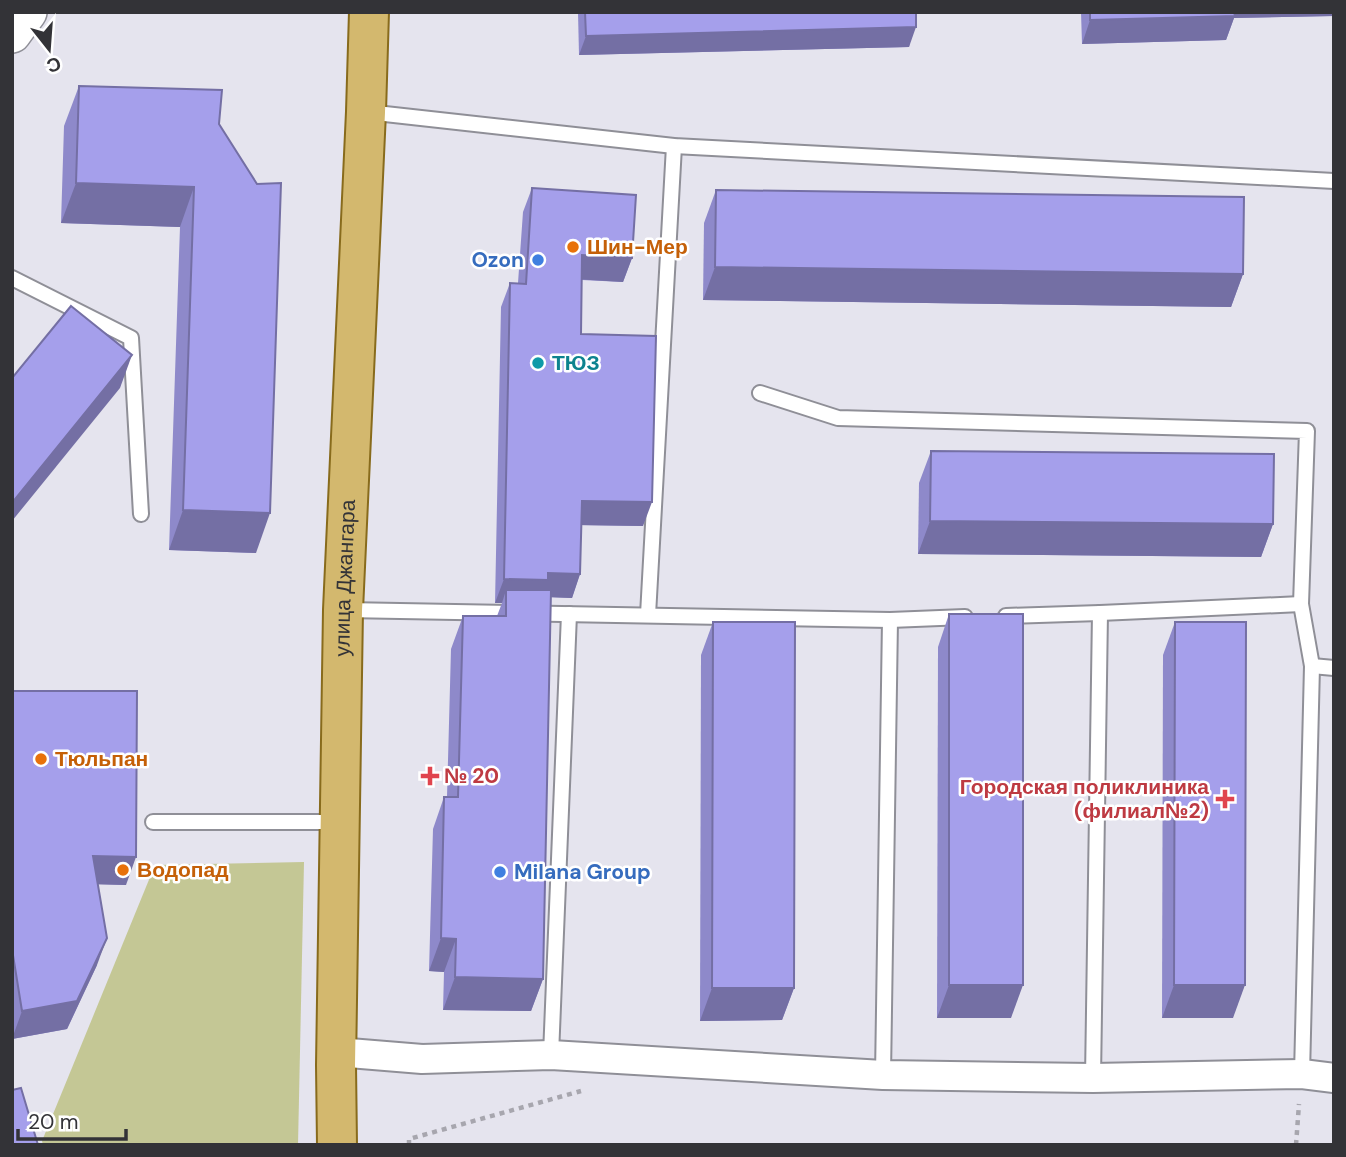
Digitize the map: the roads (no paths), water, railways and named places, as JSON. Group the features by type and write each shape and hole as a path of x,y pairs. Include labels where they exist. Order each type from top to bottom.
{"main road":[{"name":"улица Джангара","path":"337,1145 343,610 369,12"}],"street":[{"path":"337,1052 422,1059 551,1055 883,1074 1093,1078 1302,1074 1334,1078"}],"lane":[{"path":"366,112 674,146 1334,181"},
{"path":"648,615 674,146"},
{"path":"12,278 131,338 141,514"},
{"path":"760,393 838,418 1307,431 1301,604 1312,666 1302,1074"},
{"path":"343,610 890,620 1100,614 1301,604"},
{"path":"551,1055 569,614"},
{"path":"1093,1078 1100,614"},
{"path":"883,1074 890,620"},
{"path":"1312,666 1334,668"},
{"path":"153,822 340,822"}],"place":[{"name":"Шин-Мер","path":"573,247"},
{"name":"Ozon","path":"538,260"},
{"name":"ТЮЗ","path":"538,363"},
{"name":"Тюльпан","path":"41,759"},
{"name":"№ 20","path":"430,776"},
{"name":"Городская поликлиника (филиал№2)","path":"1225,799"},
{"name":"Водопад","path":"123,870"},
{"name":"Milana Group","path":"500,872"}]}
